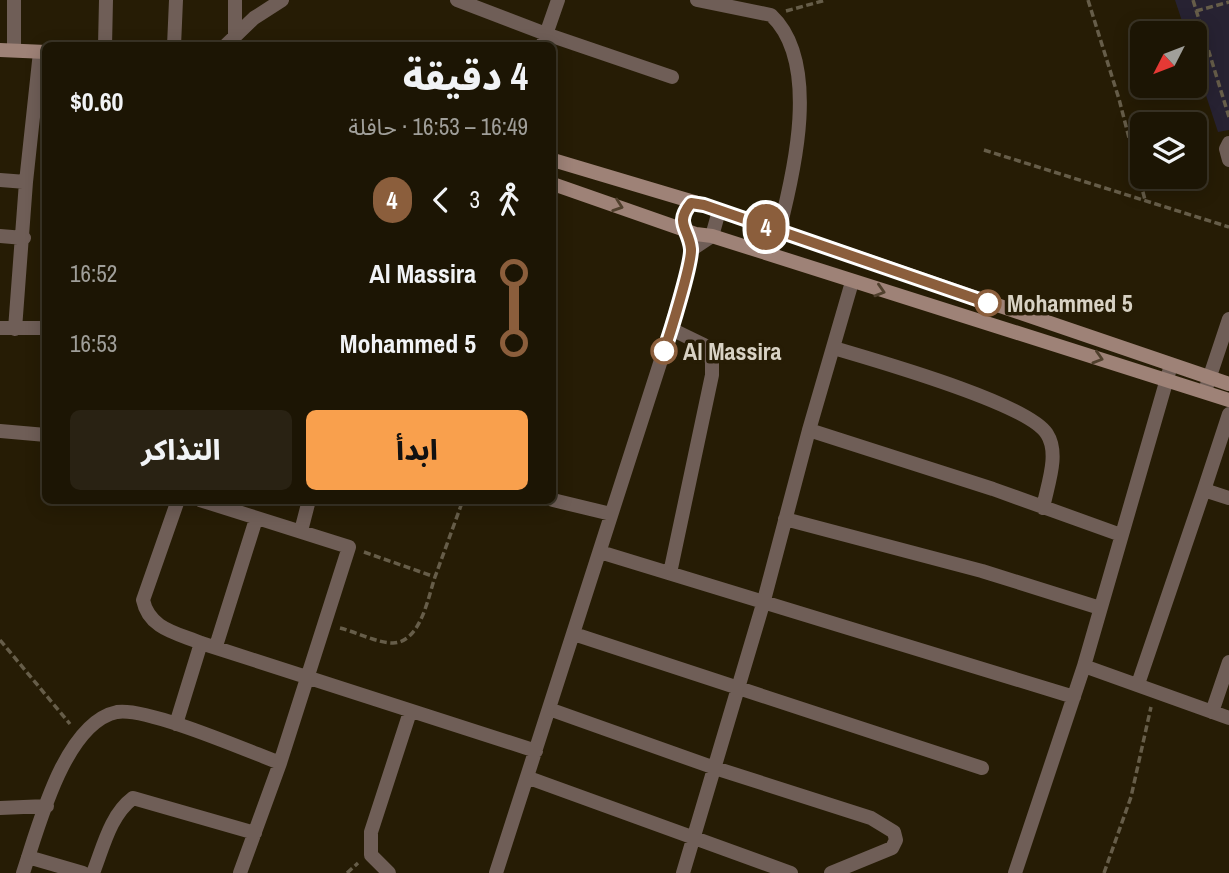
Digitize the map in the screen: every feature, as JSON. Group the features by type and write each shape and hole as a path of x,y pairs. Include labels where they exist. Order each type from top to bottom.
{"main road":[{"path":"7,50 42,52"},
{"path":"556,161 779,231 1169,372"},
{"path":"556,185 696,234 712,236 852,282 1207,384 1229,384"},
{"path":"1207,384 1229,400"}],"street":[{"path":"7,50 14,0"},
{"path":"105,42 106,0"},
{"path":"174,42 176,0"},
{"path":"235,0 235,34"},
{"path":"228,42 235,34 282,0"},
{"path":"457,0 544,40 558,0"},
{"path":"697,0 771,15 782,27 791,44 798,77 796,154 779,231"},
{"path":"556,43 672,76"},
{"path":"42,60 26,182 24,238 7,329 42,328"},
{"path":"1229,143 1226,149 1229,160"},
{"path":"0,180 26,182"},
{"path":"496,873 529,778 671,330 691,250 682,227 684,214 691,203"},
{"path":"691,250 712,236 719,211"},
{"path":"0,236 24,238"},
{"path":"683,873 763,604 808,430 852,282"},
{"path":"1207,384 1229,318"},
{"path":"670,573 712,375 712,361 704,345 671,330"},
{"path":"834,348 967,392 1035,422 1048,435 1052,447 1043,508"},
{"path":"1016,873 1084,666 1169,372"},
{"path":"1138,684 1229,414"},
{"path":"808,430 1121,535"},
{"path":"0,431 42,435"},
{"path":"1204,490 1229,498"},
{"path":"556,501 611,514"},
{"path":"177,504 143,600 146,614 155,624 307,678 536,751"},
{"path":"212,504 349,547 281,763 240,873"},
{"path":"301,531 308,504"},
{"path":"176,724 256,519"},
{"path":"785,519 982,571 1100,608"},
{"path":"600,552 1074,697"},
{"path":"574,634 982,768"},
{"path":"1212,712 1229,662"},
{"path":"1084,666 1229,718"},
{"path":"549,709 715,768 871,818 894,832 896,840 892,848 831,873"},
{"path":"23,873 67,755 81,736 116,712 132,713 176,724 281,763"},
{"path":"389,873 371,855 371,832 410,712"},
{"path":"529,778 791,873"},
{"path":"93,873 113,821 124,804 133,798 255,833"},
{"path":"0,808 47,806"},
{"path":"29,857 83,873"}],"path":[{"path":"771,15 826,0"},
{"path":"1088,0 1116,86 1145,200"},
{"path":"1193,0 1229,117"},
{"path":"1196,11 1229,2"},
{"path":"984,150 1229,227"},
{"path":"325,623 392,643 401,641 417,627 462,504"},
{"path":"349,547 435,577"},
{"path":"0,640 81,736"},
{"path":"1104,873 1130,796 1155,692"}],"shaded area":[{"path":"1175,0 1229,0 1229,130 1218,132 1207,98 1208,21 1182,21"}],"bus line":[{"name":"4","path":"664,351 691,250 682,227 684,214 691,203 704,205 988,303"}],"place":[{"name":"Mohammed 5","path":"988,303"},
{"name":"Al Massira","path":"664,351"}]}
